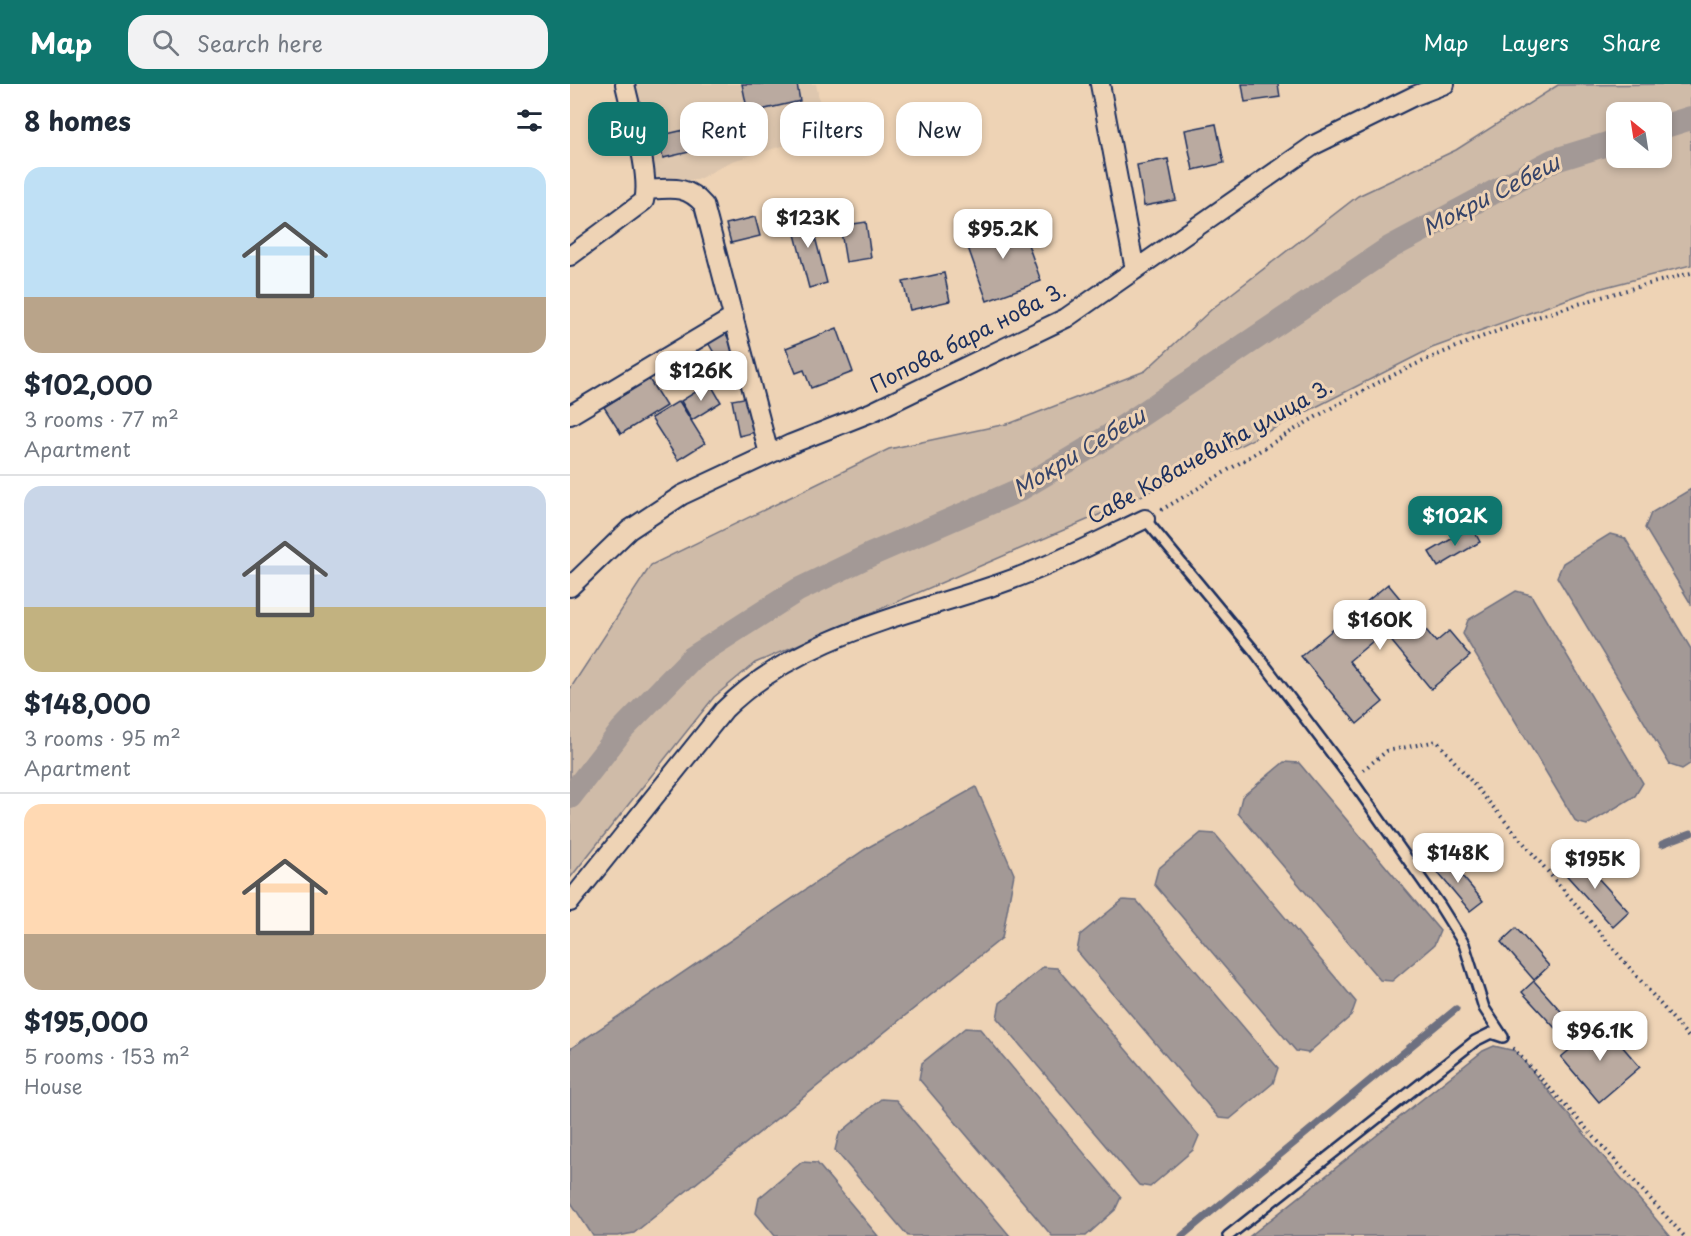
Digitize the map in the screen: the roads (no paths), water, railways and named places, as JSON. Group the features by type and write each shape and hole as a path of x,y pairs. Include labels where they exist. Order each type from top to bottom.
{"street":[{"path":"570,256 636,210 644,201 647,190 625,84"},
{"path":"1100,84 1135,270"},
{"name":"Попова бара нова 3.","path":"570,587 622,536 649,515 682,495 769,454 872,412 1066,318 1314,145 1414,96 1445,84"},
{"path":"647,190 676,187 686,190 704,205 769,454"},
{"path":"570,415 734,317"},
{"name":"Саве Ковачевића улица 3.","path":"570,902 724,710 752,684 796,657 863,628 1002,583 1145,519"}],"lane":[{"path":"1145,519 1255,652 1351,779 1464,944 1484,1008 1503,1037 1491,1033 1475,1041 1228,1236"}],"waterway":[{"name":"Мокри Себеш","path":"1672,124 1691,118"},
{"name":"Мокри Себеш","path":"570,797 622,730 692,658 798,590 870,555 1017,491 1114,433 1391,247 1552,161 1606,144"},
{"path":"1662,844 1691,833"},
{"path":"1182,1236 1456,1009"}]}
